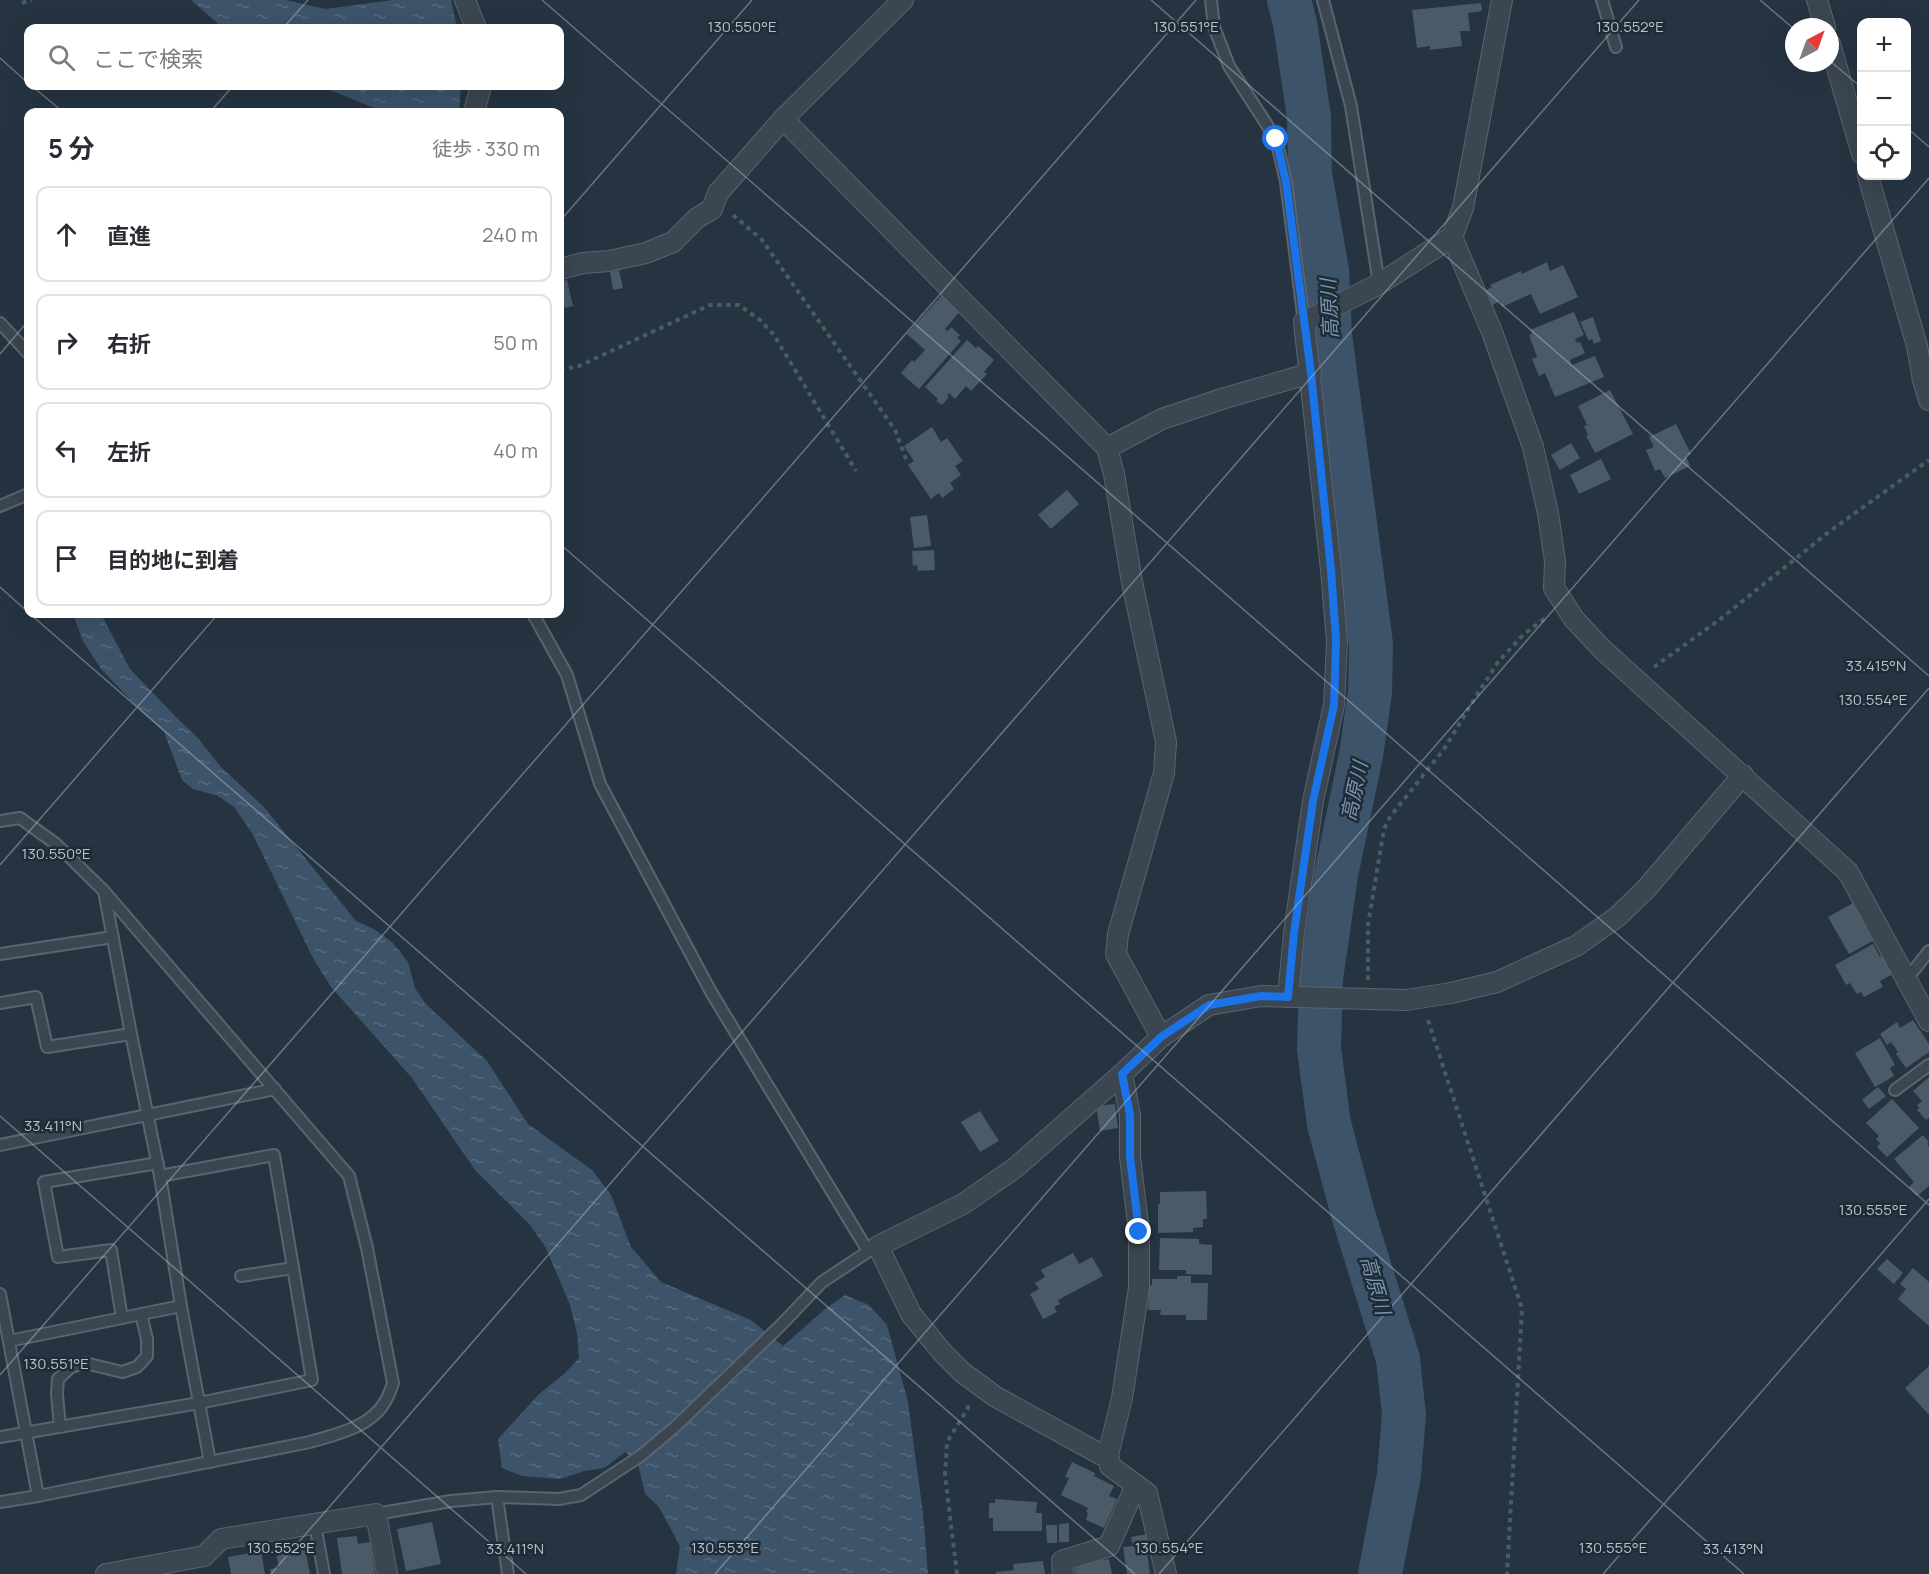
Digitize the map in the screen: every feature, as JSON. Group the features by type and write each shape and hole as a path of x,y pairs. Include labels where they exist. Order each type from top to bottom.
{"street":[{"path":"465,0 474,24"},
{"path":"564,268 646,253 673,242 697,218 712,209 718,193 783,119 903,0"},
{"path":"1288,997 1294,933 1313,801 1334,705 1336,662 1331,570 1304,322 1379,284 1452,237 1462,208 1503,0"},
{"path":"1817,0 1822,18"},
{"path":"1838,72 1857,137"},
{"path":"475,108 480,90"},
{"path":"783,119 1107,448 1114,474 1132,582 1166,742 1164,773 1119,934 1116,954 1161,1037"},
{"path":"1869,180 1917,346 1929,400"},
{"path":"1452,237 1492,332 1533,447 1548,513 1555,561 1554,588 1574,619 1602,649 1848,872 1929,1021"},
{"path":"1107,448 1162,419 1311,373"},
{"path":"1108,1455 1100,1454 996,1397 963,1373 942,1352 911,1314 873,1249 963,1204 1015,1168 1161,1037 1209,1005 1261,996 1406,1000 1451,993 1497,982 1575,946 1617,918 1639,896 1743,776"},
{"path":"1122,1074 1130,1115 1130,1157 1139,1232 1139,1288 1122,1398 1108,1455 1110,1466 1147,1493 1166,1574"},
{"path":"1063,1574 1062,1561 1109,1546 1136,1485"},
{"path":"106,1574 205,1565 221,1539 376,1514 387,1574"}],"lane":[{"path":"1211,0 1214,27 1229,66 1276,139 1286,182 1304,322"},
{"path":"1323,0 1351,106 1379,284"},
{"path":"1602,0 1616,47"},
{"path":"0,323 24,349"},
{"path":"0,506 24,496"},
{"path":"376,1514 452,1501 497,1497 559,1499 581,1495 639,1457 675,1427 781,1326 822,1282 873,1249 711,992 600,784 567,675 535,618"},
{"path":"0,821 21,818 56,843 104,891 349,1176 367,1248 393,1383 386,1402 372,1418 347,1431 310,1442 0,1502"},
{"path":"104,891 158,1163 181,1306 210,1462"},
{"path":"0,954 113,937"},
{"path":"1906,980 1929,951"},
{"path":"0,1003 36,997 47,1047 131,1034"},
{"path":"1895,1090 1929,1065"},
{"path":"0,1145 275,1089"},
{"path":"0,1437 199,1403 312,1380 274,1155 160,1176"},
{"path":"122,1318 111,1250 58,1257 44,1182 158,1163"},
{"path":"241,1276 293,1268"},
{"path":"0,1294 38,1496"},
{"path":"9,1341 181,1306"},
{"path":"60,1427 58,1379 71,1367 85,1363 122,1372 136,1367 147,1356 147,1339 141,1314"},
{"path":"497,1497 508,1574"},
{"path":"315,1524 324,1574"}],"path":[{"path":"22,3 32,0"},
{"path":"712,209 732,214 762,240 895,430 906,459"},
{"path":"564,369 579,366 710,305 739,305 760,320 774,335 856,471"},
{"path":"1637,679 1719,620 1830,531 1929,460"},
{"path":"1368,998 1368,925 1384,829 1387,823 1444,749 1498,663 1524,634 1565,604"},
{"path":"1428,1020 1522,1309 1507,1574"},
{"path":"957,1574 945,1475 947,1442 968,1408 963,1373"}],"water":[{"path":"191,0 286,0 325,9 393,0 451,0 456,24 218,24"},
{"path":"330,90 461,90 459,108 374,108"},
{"path":"74,618 103,618 130,669 197,737 222,768 264,807 356,921 374,929 392,942 408,962 415,988 425,1003 487,1061 528,1124 592,1170 611,1195 631,1247 661,1282 751,1320 783,1346 825,1309 845,1295 869,1305 887,1325 908,1402 923,1513 928,1574 676,1574 680,1546 659,1507 645,1494 638,1464 625,1452 604,1468 584,1471 560,1479 522,1476 502,1468 498,1439 539,1394 564,1374 579,1358 577,1333 570,1305 546,1248 530,1225 475,1170 412,1078 331,987 314,960 252,833 234,807 218,796 193,789 182,780 164,732 101,669 83,641"}],"building":[{"path":"1481,3 1482,11 1468,13 1470,31 1460,31 1462,46 1430,50 1430,46 1417,48 1412,10"},
{"path":"1547,262 1550,271 1563,265 1578,297 1540,314 1531,294 1502,307 1500,301 1491,306 1484,291 1492,287 1490,285"},
{"path":"619,270 623,288 613,290 610,272"},
{"path":"567,280 573,306 564,308 564,281"},
{"path":"942,295 960,311 945,329 948,331 951,327 960,335 957,338 961,341 919,389 901,373 925,350 907,334"},
{"path":"1574,312 1584,335 1575,339 1577,343 1580,342 1585,353 1570,360 1572,365 1595,356 1604,377 1555,397 1545,373 1539,376 1532,359 1537,357 1529,335 1532,334 1530,330"},
{"path":"1593,317 1601,341 1594,344 1592,339 1589,341 1580,322"},
{"path":"967,340 994,360 984,372 987,374 971,391 966,386 955,399 949,393 947,395 949,397 942,405 925,387"},
{"path":"1610,390 1633,434 1595,453 1586,436 1588,435 1584,426 1587,425 1578,406"},
{"path":"1676,424 1691,454 1686,456 1690,466 1665,478 1660,469 1655,471 1646,450 1654,447 1649,437"},
{"path":"932,427 941,442 947,438 963,461 955,466 961,475 950,483 954,489 942,498 939,493 931,499 908,465 914,461 904,446"},
{"path":"1571,443 1580,458 1560,470 1551,455"},
{"path":"1601,459 1611,479 1579,494 1570,475"},
{"path":"1067,490 1079,504 1051,529 1038,515"},
{"path":"927,515 931,546 914,548 910,517"},
{"path":"934,550 935,570 918,571 917,565 913,566 912,551"},
{"path":"1855,902 1876,939 1849,954 1828,917"},
{"path":"1873,944 1880,957 1883,955 1893,974 1880,981 1883,987 1864,997 1861,992 1857,994 1850,983 1846,985 1835,965"},
{"path":"1913,1020 1929,1044 1929,1052 1906,1068 1891,1042 1887,1045 1880,1034 1897,1022 1900,1028"},
{"path":"1880,1038 1895,1065 1890,1068 1894,1076 1875,1087 1855,1053"},
{"path":"1929,1077 1929,1118 1926,1120 1917,1110 1919,1108 1917,1105 1922,1101 1913,1091"},
{"path":"1878,1087 1886,1096 1869,1109 1862,1100"},
{"path":"1892,1099 1919,1128 1887,1157 1877,1147 1880,1143 1876,1139 1879,1136 1866,1123"},
{"path":"1115,1104 1118,1128 1100,1131 1096,1106"},
{"path":"980,1111 999,1141 980,1152 961,1122"},
{"path":"1923,1135 1929,1142 1927,1144 1929,1147 1929,1186 1917,1196 1909,1187 1914,1182 1894,1159"},
{"path":"1206,1191 1207,1219 1203,1219 1203,1227 1193,1228 1193,1232 1158,1233 1160,1192"},
{"path":"1160,1238 1199,1239 1199,1244 1212,1245 1212,1275 1186,1274 1186,1270 1159,1270"},
{"path":"1073,1253 1079,1264 1092,1257 1103,1276 1058,1300 1060,1304 1054,1307 1057,1312 1043,1319 1030,1294 1039,1289 1035,1283 1045,1277 1041,1270"},
{"path":"1887,1259 1903,1273 1894,1284 1877,1269"},
{"path":"1913,1268 1929,1282 1929,1326 1898,1299 1906,1289 1900,1284"},
{"path":"1177,1276 1191,1276 1191,1283 1208,1283 1207,1320 1186,1320 1186,1315 1160,1315 1161,1310 1148,1310 1149,1285 1152,1285 1152,1279 1177,1279"},
{"path":"1929,1366 1929,1415 1905,1388"},
{"path":"1072,1462 1095,1473 1094,1476 1114,1486 1109,1496 1117,1499 1104,1528 1086,1520 1088,1508 1061,1495 1069,1478 1065,1477"},
{"path":"995,1499 1037,1502 1036,1513 1042,1513 1042,1531 993,1531 993,1518 989,1518 989,1503 995,1503"},
{"path":"432,1522 441,1564 406,1571 397,1529"},
{"path":"1069,1523 1069,1542 1059,1542 1059,1524"},
{"path":"1046,1525 1057,1525 1057,1543 1047,1543"},
{"path":"1148,1534 1150,1545 1146,1546 1150,1574 1127,1574 1123,1547 1133,1546 1131,1537"},
{"path":"357,1536 358,1544 370,1542 375,1574 342,1574 337,1538"},
{"path":"300,1542 301,1549 305,1549 310,1574 271,1574 270,1569 279,1568 275,1547"},
{"path":"261,1551 265,1574 231,1574 228,1557"},
{"path":"1109,1559 1112,1574 1075,1574 1074,1569 1078,1568 1078,1564"},
{"path":"1043,1561 1045,1574 996,1574 996,1572 1014,1570 1013,1564"}],"waterway":[{"name":"高原川","path":"1289,0 1295,23 1309,117 1310,174 1327,270 1330,335 1371,644 1370,692 1361,755 1336,875 1321,978 1319,1049 1329,1124 1353,1214 1398,1359 1404,1415 1399,1475 1380,1574"}],"route":[{"path":"1139,1232 1130,1157 1130,1115 1122,1074 1161,1037 1209,1005 1261,996 1288,997 1294,933 1313,801 1326,751 1334,705 1336,640 1311,373 1286,182 1276,139"}]}
